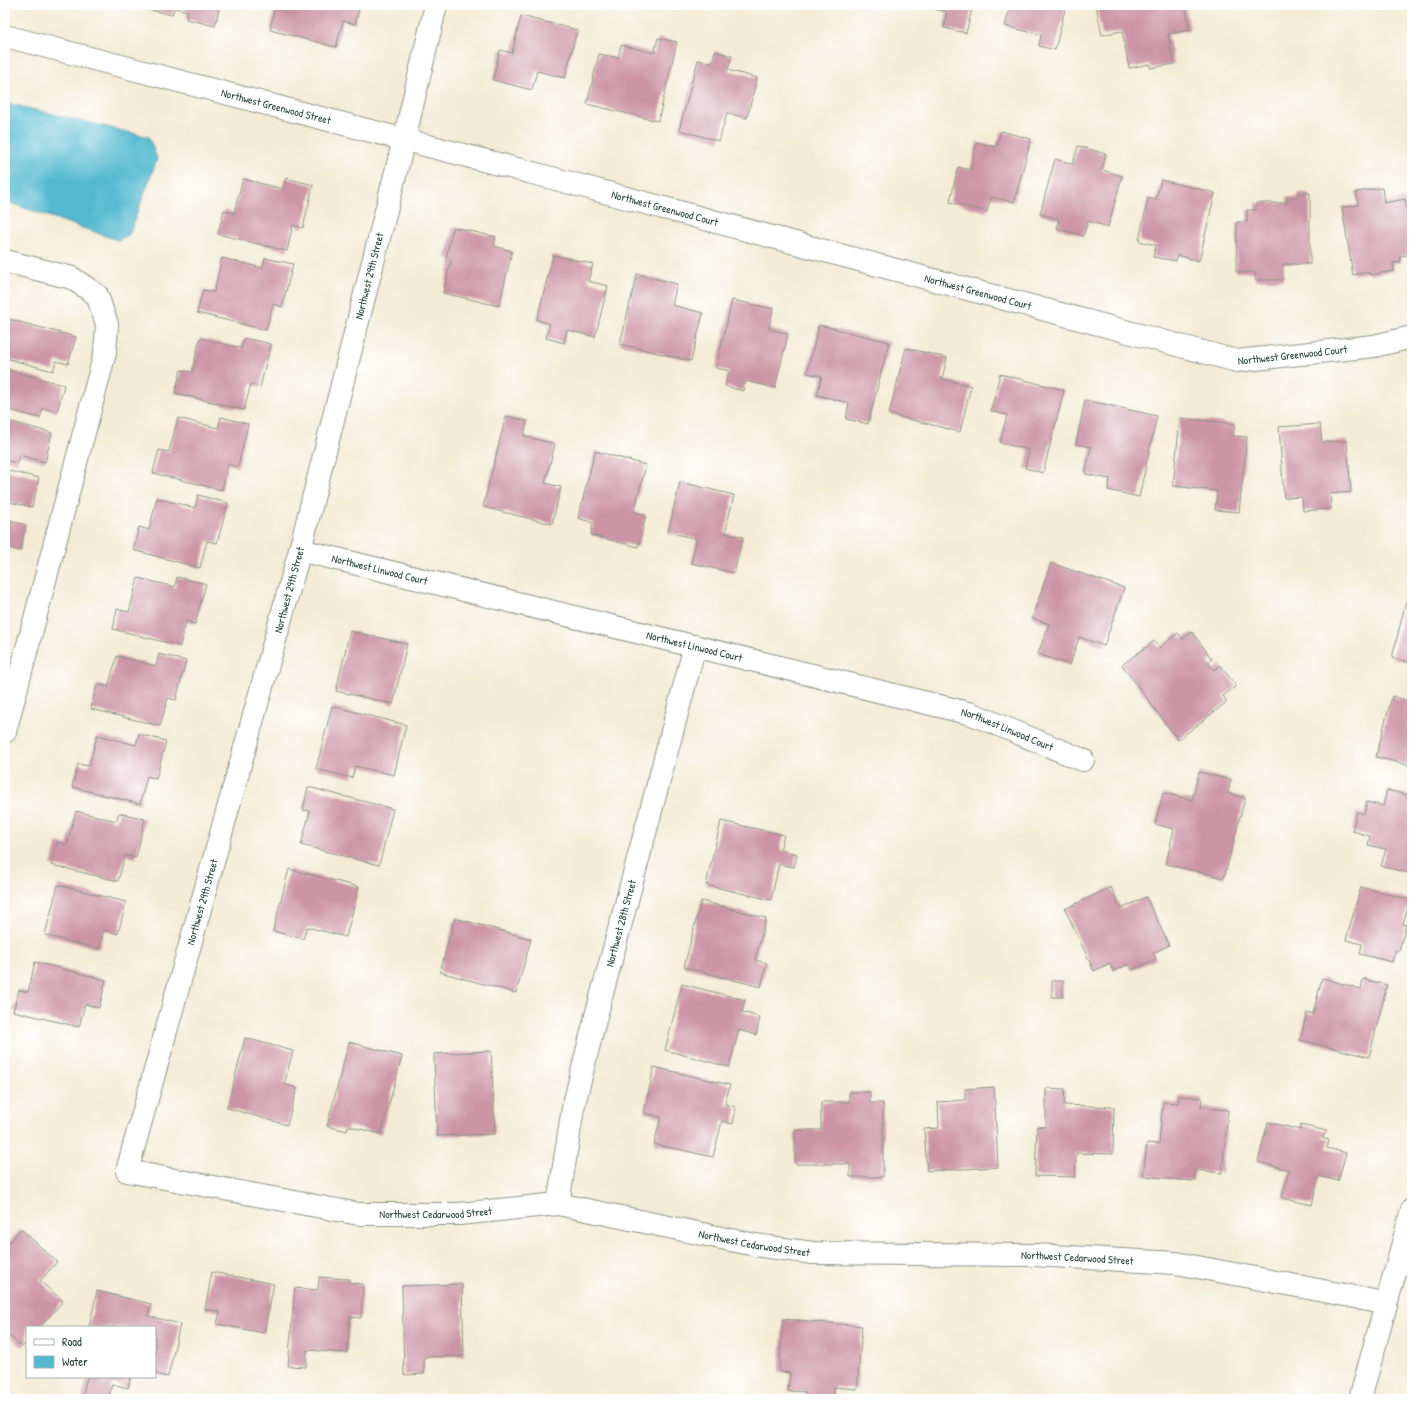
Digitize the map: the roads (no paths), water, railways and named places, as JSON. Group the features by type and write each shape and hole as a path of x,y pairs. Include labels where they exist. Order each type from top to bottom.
{"street":[{"name":"Northwest 29th Street","path":"127,1171 300,550 404,140 436,5"},
{"name":"Northwest Greenwood Street","path":"5,36 548,177"},
{"name":"Northwest Greenwood Court","path":"548,177 1237,361 1374,346 1412,337"},
{"path":"5,261 72,278 97,294 107,324 105,353 5,732"},
{"name":"Northwest Linwood Court","path":"300,550 972,714 1083,760"},
{"name":"Northwest 28th Street","path":"558,1204 573,1108 596,1016 695,646"},
{"name":"Northwest Cedarwood Street","path":"127,1171 359,1214 459,1214 558,1204 755,1245 813,1253 1034,1255 1176,1262 1386,1304"},
{"path":"1360,1399 1412,1210"}],"water":[{"path":"6,103 149,137 157,159 129,235 117,240 5,201"}]}
